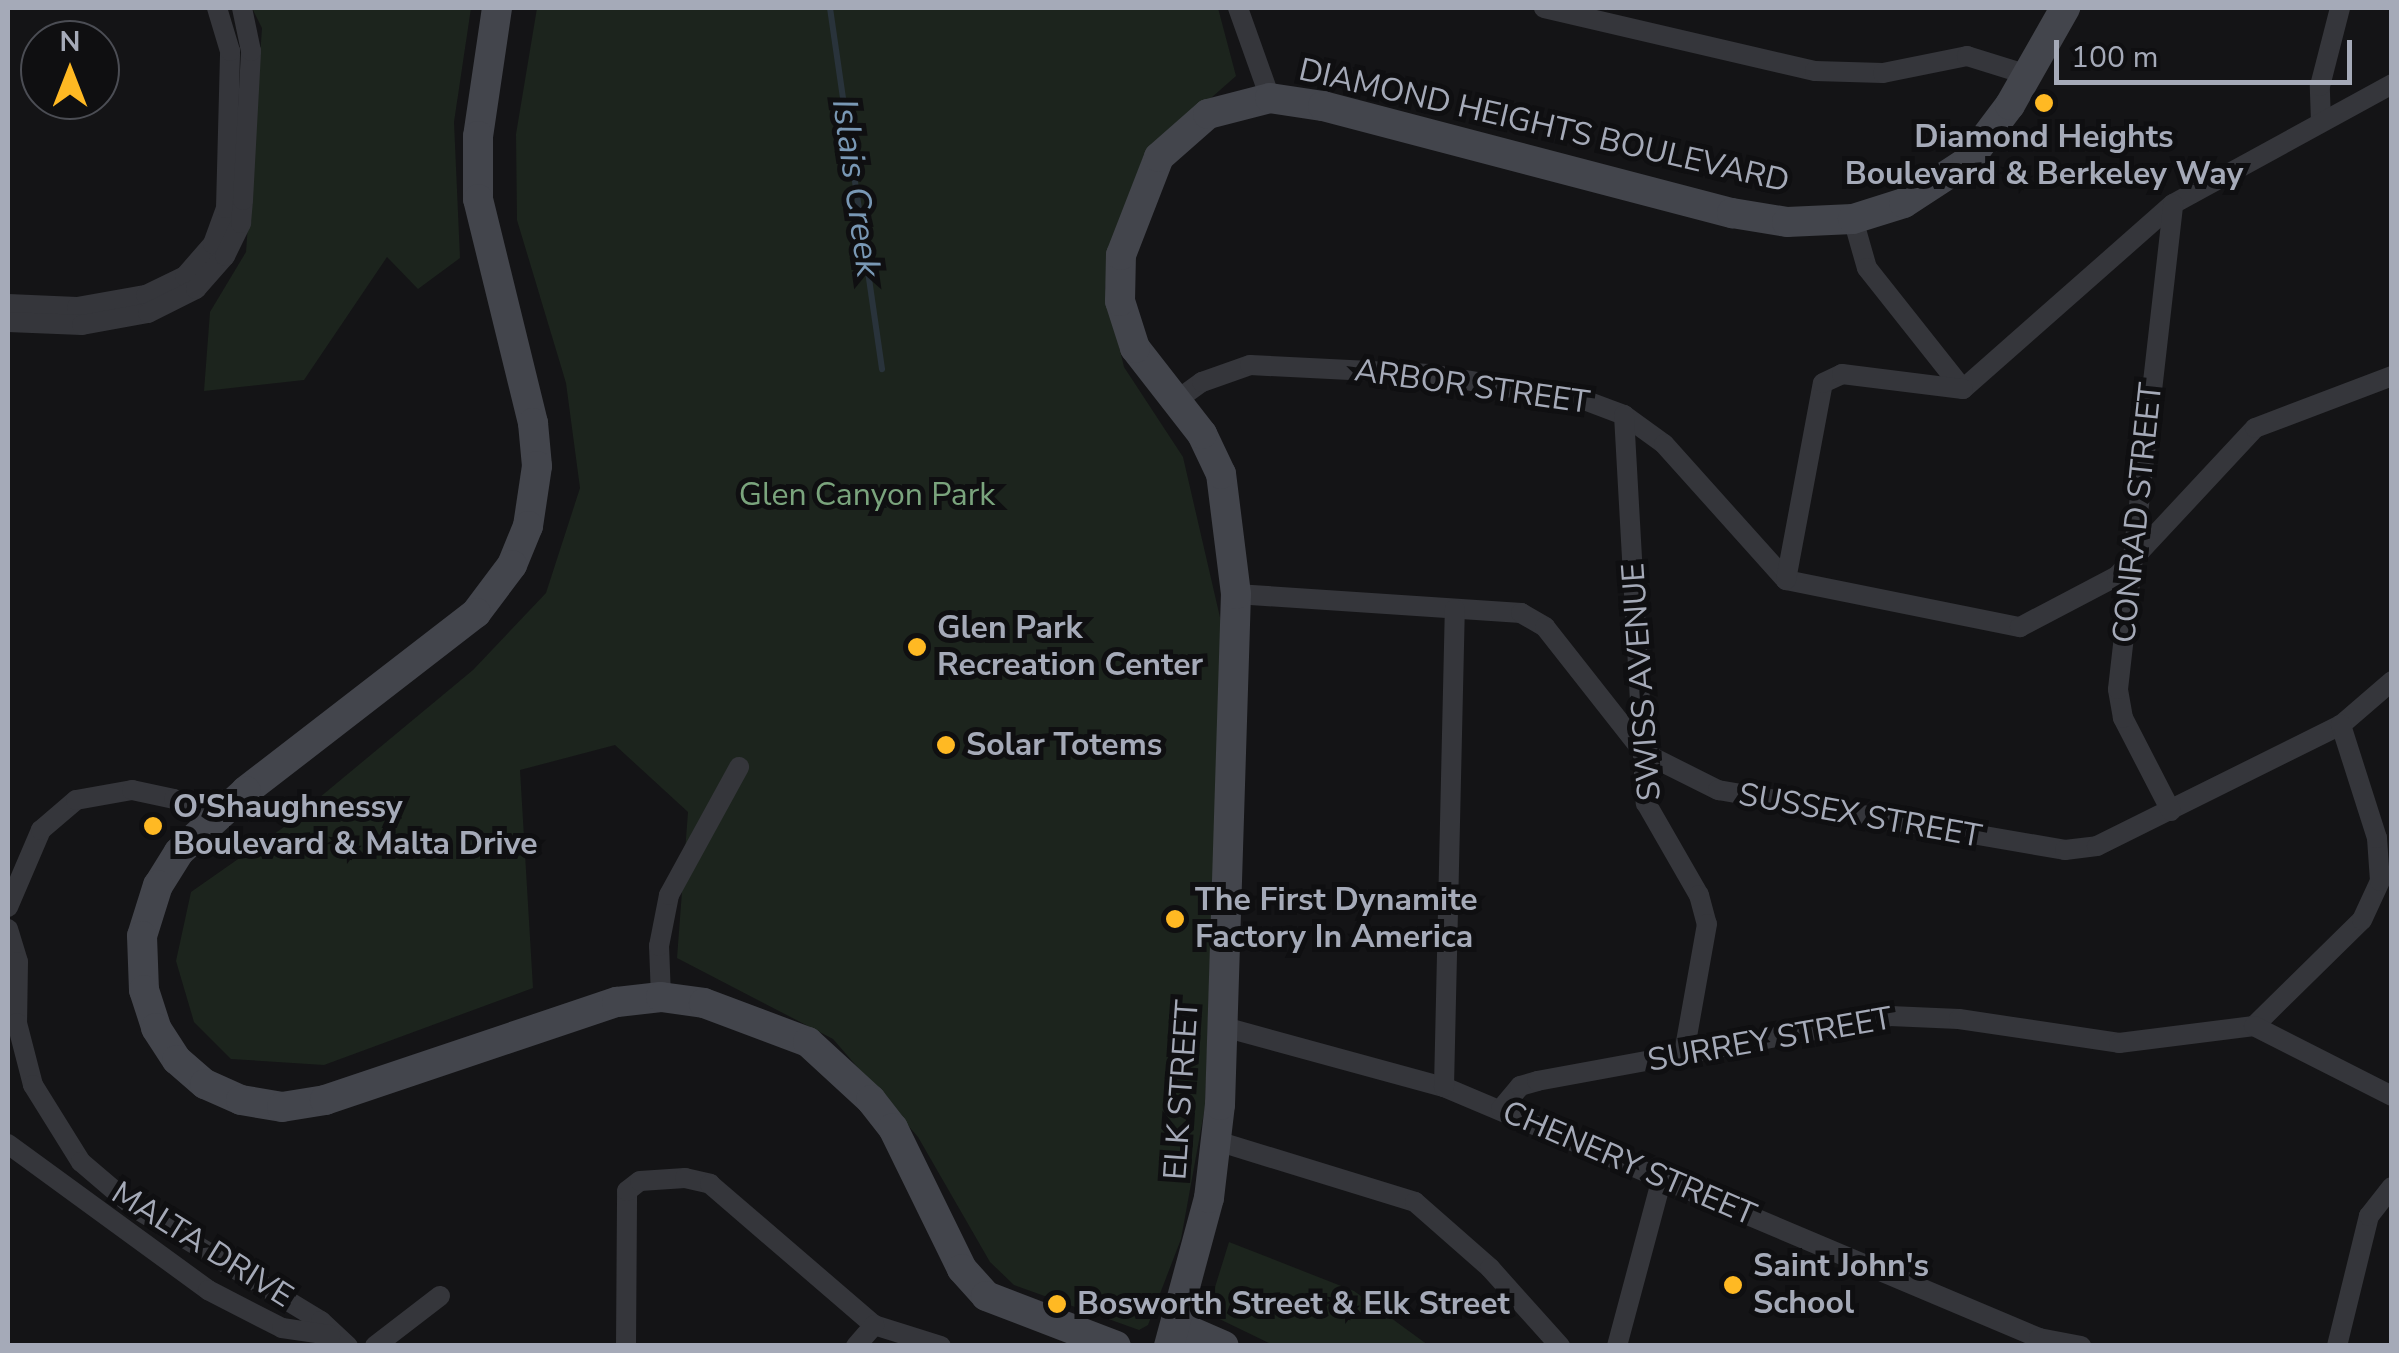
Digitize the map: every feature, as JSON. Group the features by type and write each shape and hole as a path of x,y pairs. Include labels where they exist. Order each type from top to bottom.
{"main road":[{"path":"497,8 478,136 478,199 536,445 533,506 521,546 496,590 462,625 209,822 179,852 154,894 142,936 148,1010 165,1044 190,1073 220,1092 262,1105 314,1103 617,1002 661,996 774,1027 822,1052 893,1128 972,1283 1004,1307 1116,1346"},
{"name":"DIAMOND HEIGHTS BOULEVARD","path":"1236,594 1221,474 1177,400 1136,348 1120,301 1121,255 1139,198 1159,158 1190,126 1228,106 1270,98 1323,106 1732,213 1787,222 1853,219 1904,204 1968,162 2028,75 2065,8"},
{"name":"ELK STREET","path":"1173,1336 1217,1141 1224,1027 1236,594"},
{"path":"1173,1336 1224,1346"}],"street":[{"path":"8,304 77,307 146,295 206,267 226,208 230,51 218,8"},
{"path":"8,322 116,321 175,300 242,223 250,51 242,8"},
{"path":"1238,8 1270,98"},
{"path":"1544,8 1815,71 1882,74 1968,56 2028,75"},
{"path":"2320,122 2320,86 2340,8"},
{"path":"2392,84 2173,204 1963,389 1842,374 1823,382 1786,580 2020,626 2102,587 2256,428 2392,376"},
{"name":"CONRAD STREET","path":"2171,811 2119,704 2130,561 2173,204"},
{"path":"1853,219 1867,268 1963,389"},
{"name":"ARBOR STREET","path":"1177,400 1202,382 1238,368 1332,367 1532,390 1624,415 1664,444 1786,580"},
{"name":"SWISS AVENUE","path":"1624,415 1646,803 1699,895 1707,924 1684,1054"},
{"name":"SUSSEX STREET","path":"1236,594 1535,618 1644,752 1734,796 2065,850 2098,846 2341,725 2392,681"},
{"path":"1444,1087 1455,609"},
{"path":"2341,725 2377,838 2380,881 2362,920 2254,1026 2392,1096"},
{"path":"661,996 659,946 669,895 739,768"},
{"path":"9,897 40,830 76,800 132,790 174,798 209,822"},
{"name":"MALTA DRIVE","path":"8,929 18,962 18,1023 28,1068 81,1162 135,1208 322,1320 339,1340"},
{"name":"SURREY STREET","path":"1502,1109 1520,1086 1890,1016 1959,1019 2119,1043 2254,1026"},
{"name":"CHENERY STREET","path":"1224,1027 1444,1087 2039,1338 2081,1346"},
{"path":"1217,1141 1415,1202 1483,1261 1560,1346"},
{"name":"MALTA DRIVE","path":"8,1144 93,1212 256,1318 310,1337 339,1340"},
{"path":"1618,1346 1662,1178"},
{"path":"626,1346 625,1199 632,1184 645,1180 710,1184 874,1325 941,1346"},
{"path":"2337,1346 2370,1216 2392,1187"},
{"path":"375,1346 440,1296"},
{"path":"856,1346 874,1325"}],"green space":[{"path":"252,8 471,8 454,122 460,258 418,289 387,257 304,380 204,391 210,312 246,252 262,28"},
{"name":"Glen Canyon Park","path":"537,8 1218,8 1236,76 1143,158 1119,222 1105,288 1124,367 1183,457 1222,626 1205,1107 1181,1239 1148,1325 1139,1330 1014,1285 990,1262 918,1137 833,1039 677,958 688,812 615,745 520,770 533,988 324,1065 231,1059 194,1022 176,961 191,892 284,827 473,670 546,593 580,488 566,383 517,220 516,134"},
{"path":"1229,1242 1354,1291 1428,1345 1273,1345 1207,1313"}],"waterway":[{"name":"Islais Creek","path":"830,8 882,369"}],"place":[{"name":"Diamond Heights Boulevard & Berkeley Way","path":"2044,103"},
{"name":"Glen Park Recreation Center","path":"917,647"},
{"name":"Solar Totems","path":"946,745"},
{"name":"O'Shaughnessy Boulevard & Malta Drive","path":"153,826"},
{"name":"The First Dynamite Factory In America","path":"1175,919"},
{"name":"Saint John's School","path":"1733,1285"},
{"name":"Bosworth Street & Elk Street","path":"1057,1304"}]}
